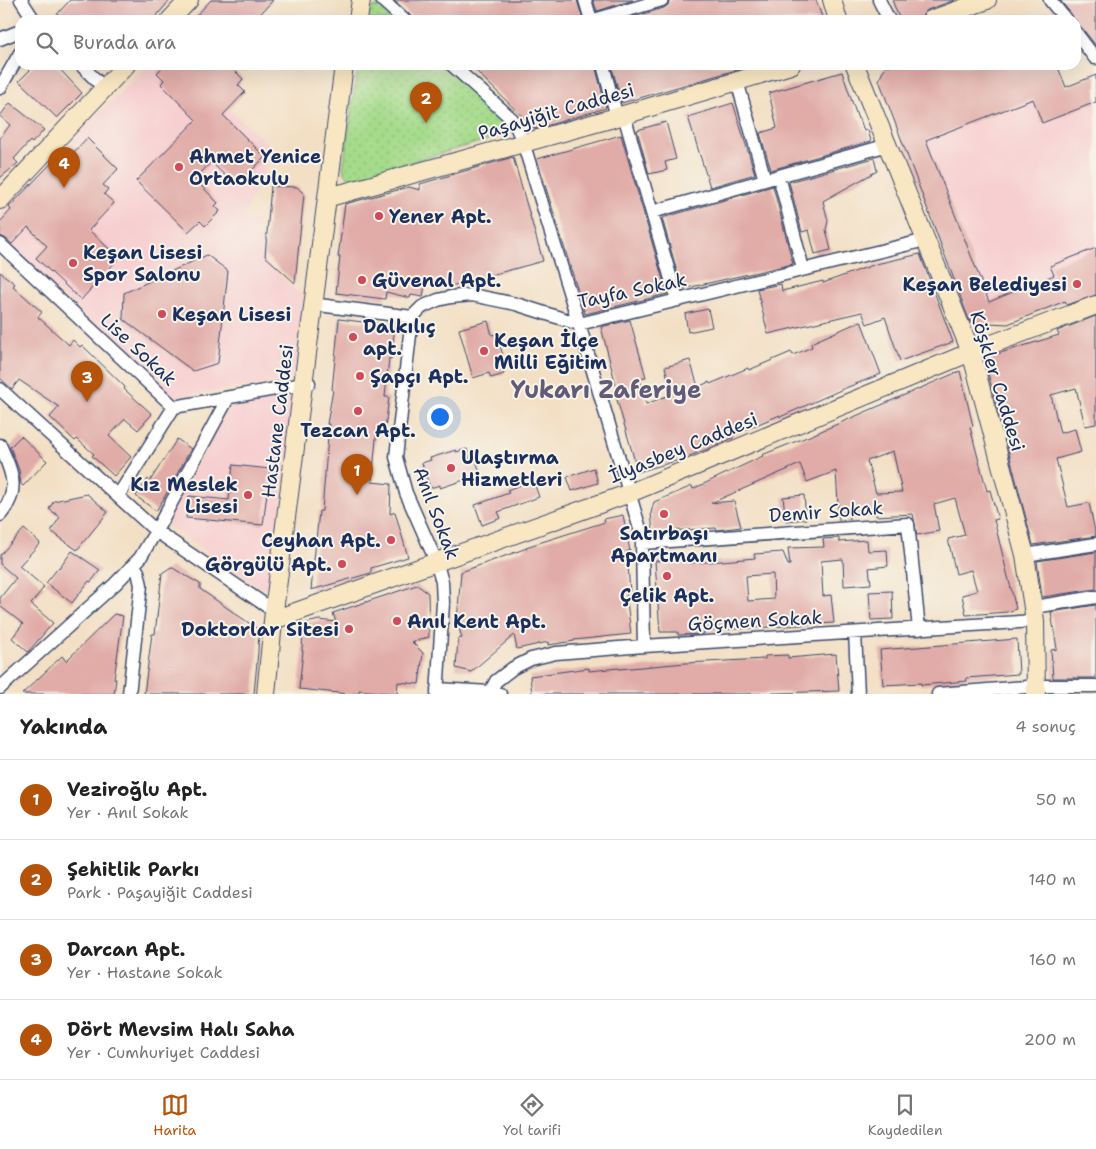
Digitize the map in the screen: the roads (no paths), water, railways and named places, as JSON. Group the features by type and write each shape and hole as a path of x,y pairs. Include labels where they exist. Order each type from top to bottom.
{"main road":[{"path":"175,15 189,0"},
{"path":"349,0 349,15"},
{"path":"359,15 361,0"},
{"path":"832,0 836,15"},
{"path":"946,15 987,0"},
{"path":"1,195 121,70"},
{"name":"Hastane Caddesi","path":"266,694 307,384 343,70"},
{"name":"Hastane Caddesi","path":"307,384 351,70"},
{"name":"Paşayiğit Caddesi","path":"333,196 621,116 774,70"},
{"name":"Köşkler Caddesi","path":"857,70 971,352 1025,555 1035,614 1037,690"},
{"name":"İlyasbey Caddesi","path":"278,614 630,493 971,352 1096,306"},
{"name":"Hastane Caddesi","path":"275,694 278,614"}],"street":[{"path":"22,0 31,15"},
{"path":"382,0 398,15"},
{"path":"585,0 591,15"},
{"path":"610,15 662,0"},
{"path":"879,0 886,15"},
{"path":"1050,0 1062,15"},
{"path":"0,39 15,33"},
{"path":"1081,40 1096,57"},
{"path":"0,88 15,62"},
{"path":"85,70 104,88"},
{"path":"458,70 512,119 523,142 638,517 642,543 644,646"},
{"path":"605,70 652,212 678,300"},
{"path":"737,81 765,180"},
{"path":"652,212 888,145"},
{"path":"779,176 803,270"},
{"name":"Tayfa Sokak","path":"412,317 428,304 451,297 472,295 516,304 580,324 926,240"},
{"name":"Lise Sokak","path":"0,244 174,407 307,384"},
{"path":"319,305 412,317"},
{"name":"Anıl Sokak","path":"412,317 396,457 406,493 436,561 442,582 443,595 437,691"},
{"path":"0,389 156,531 278,614"},
{"path":"0,688 40,654 134,565 156,531 228,398"},
{"path":"118,496 174,407"},
{"path":"0,445 10,470 14,487 12,498 0,515"},
{"name":"Demir Sokak","path":"642,543 908,524 918,629"},
{"path":"1025,555 1096,544"},
{"path":"129,694 141,585 134,565"},
{"name":"Göçmen Sokak","path":"495,693 496,681 521,663 556,653 918,629 1035,614 1096,597"},
{"path":"855,633 858,694"},
{"path":"938,694 1096,686"},
{"path":"437,691 495,693"}],"place":[{"name":"Şehitlik Parkı","path":"426,123"},
{"name":"Ahmet Yenice Ortaokulu","path":"179,167"},
{"name":"Dört Mevsim Halı Saha","path":"64,188"},
{"name":"Yener Apt.","path":"379,216"},
{"name":"Keşan Lisesi Spor Salonu","path":"73,263"},
{"name":"Güvenal Apt.","path":"362,280"},
{"name":"Keşan Belediyesi","path":"1077,284"},
{"name":"Keşan Lisesi","path":"162,314"},
{"name":"Dalkılıç apt.","path":"353,337"},
{"name":"Keşan İlçe Milli Eğitim","path":"484,351"},
{"name":"Şapçı Apt.","path":"360,376"},
{"name":"Darcan Apt.","path":"87,402"},
{"name":"Tezcan Apt.","path":"358,411"},
{"name":"Ulaştırma Hizmetleri","path":"451,468"},
{"name":"Kız Meslek Lisesi","path":"248,495"},
{"name":"Veziroğlu Apt.","path":"357,495"},
{"name":"Satırbaşı Apartmanı","path":"664,514"},
{"name":"Ceyhan Apt.","path":"391,540"},
{"name":"Görgülü Apt.","path":"342,564"},
{"name":"Çelik Apt.","path":"667,576"},
{"name":"Anıl Kent Apt.","path":"397,621"},
{"name":"Doktorlar Sitesi","path":"349,629"}],"district":[{"name":"Yukarı Zaferiye","path":"606,390"}]}
